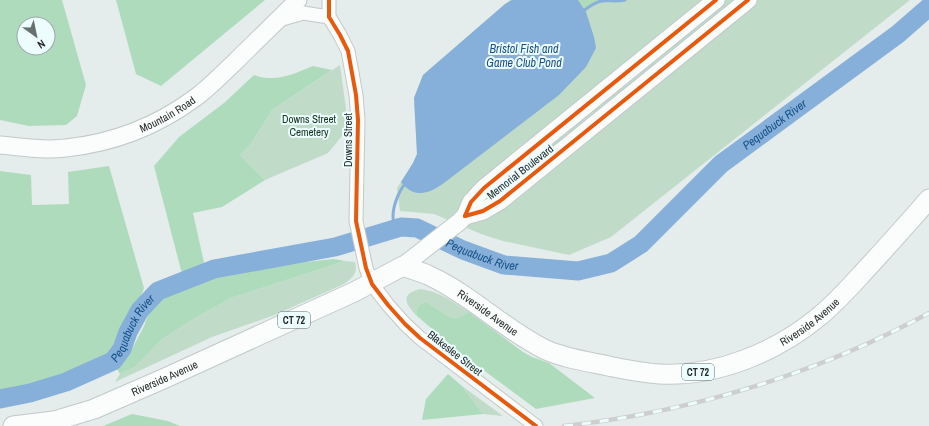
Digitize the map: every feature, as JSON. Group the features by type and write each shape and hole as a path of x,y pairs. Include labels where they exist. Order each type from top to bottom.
{"highway":[{"name":"Riverside Avenue","path":"13,426 54,421 94,409 372,284 403,266 431,276 458,292 527,340 546,350 566,356 634,371 659,374 704,371 734,364 750,358 789,338 808,325 841,297 929,199"}],"main road":[{"name":"Mountain Road","path":"0,145 36,149 66,149 104,142 145,128 174,113 219,78 298,0"},
{"name":"Memorial Boulevard","path":"462,219 471,202 484,188 716,0"},
{"name":"Memorial Boulevard","path":"403,266 462,219 483,211 500,201 748,0"}],"street":[{"path":"277,20 303,13 329,17 329,0"},
{"name":"Downs Street","path":"329,17 348,51 356,95 358,120 356,221 364,258 372,284"},
{"name":"Blakeslee Street","path":"372,284 405,324 420,338 533,424"}],"green space":[{"path":"0,0 62,0 86,85 77,116 66,125 29,126 0,120"},
{"path":"116,0 265,0 161,86 136,74"},
{"path":"510,0 910,0 611,237 569,255 503,241 481,234 434,214 400,211 397,188 417,154 414,98 423,75"},
{"path":"578,0 625,0 612,2 601,1 585,10"},
{"name":"Downs Street Cemetery","path":"340,65 348,123 342,136 328,153 265,180 240,155 250,145 272,110"},
{"path":"313,66 332,70 272,110 250,145 240,155 265,180 222,207 193,213 205,267 182,274 154,166 179,137 224,103 254,75 277,78"},
{"path":"109,166 144,288 136,306 125,323 113,348 105,357 93,365 78,372 44,382 0,391 0,171 31,175 32,205 69,204 68,172"},
{"path":"334,259 345,261 231,298 197,317 161,340 135,367 120,374 117,369 128,357 148,315 156,304 169,295 195,282 216,274 257,267"},
{"path":"345,261 355,262 356,269 350,280 344,284 272,316 212,337 115,382 120,374 135,367 161,340 197,317 231,298"},
{"path":"420,289 440,295 469,312 458,318 449,317 427,302 417,309 417,316 410,308 406,300 409,294"},
{"path":"427,302 449,317 458,318 469,312 523,352 549,363 595,398 536,409 459,352 417,316 417,309 421,304"},
{"path":"448,374 462,386 483,414 422,420 426,399"},
{"path":"462,386 503,416 483,414"},
{"path":"132,414 168,421 180,426 103,426"}],"water":[{"name":"Bristol Fish and Game Club Pond","path":"512,0 578,0 586,12 596,48 586,67 559,95 444,183 427,192 416,193 411,191 401,182 417,154 414,98 423,75 505,4"}],"waterway":[{"path":"582,12 591,5 599,2 625,0"},
{"name":"Pequabuck River","path":"0,399 30,393 66,382 113,361 122,349 128,332 140,310 158,291 214,269 335,247 401,227 417,228 463,250 504,265 578,271 611,263 641,244 721,164 898,34 929,7"},
{"path":"394,229 394,208 397,198 406,183"}],"railway":[{"path":"564,426 612,420 659,411 752,387 798,372 843,354 886,335 929,313"}],"cycle path":[{"path":"329,0 329,17 348,51 356,95 358,120 356,221 366,268 372,284 388,305 420,338 536,426"},
{"path":"465,216 471,202 484,188 716,0"},
{"path":"465,216 483,211 500,201 748,0"}]}
